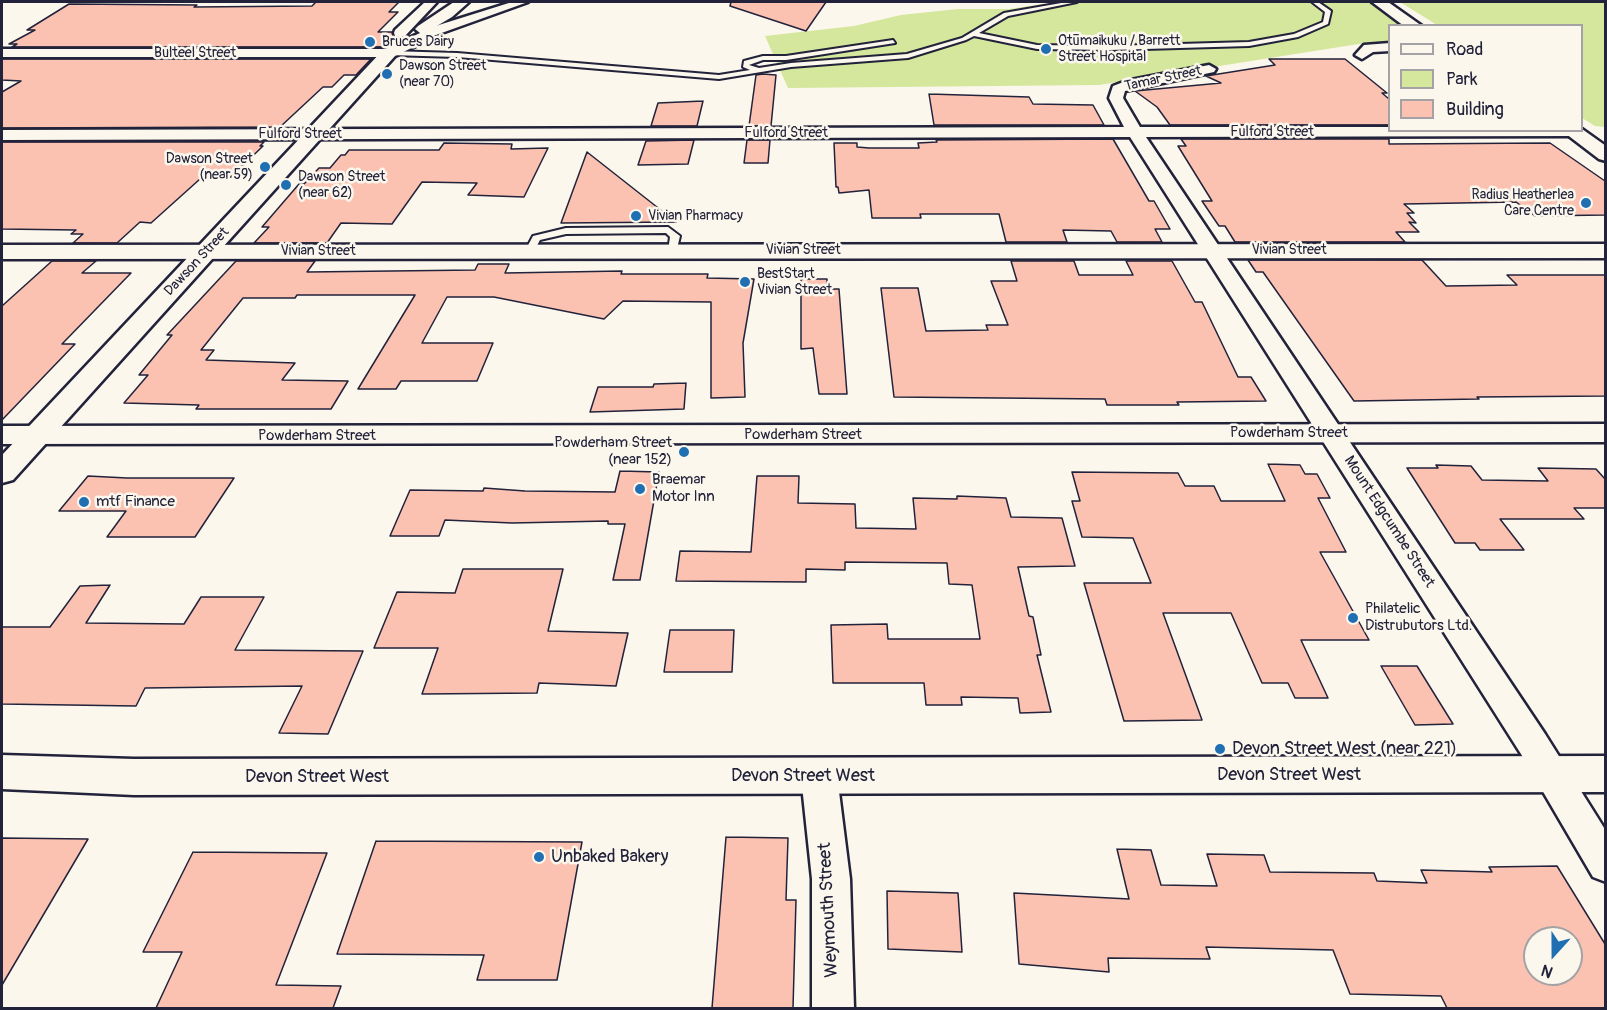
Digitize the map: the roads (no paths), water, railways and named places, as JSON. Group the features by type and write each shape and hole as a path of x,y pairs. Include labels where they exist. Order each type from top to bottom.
{"main road":[{"name":"Dawson Street","path":"2,473 315,134 395,43 447,14 462,2"},
{"path":"1379,2 1412,24"},
{"path":"1571,132 1605,155"},
{"name":"Vivian Street","path":"2,252 1605,251"},
{"name":"Powderham Street","path":"2,435 1605,433"},
{"name":"Devon Street West","path":"2,772 134,777 1605,774"}],"street":[{"path":"422,28 431,2"},
{"path":"422,28 522,2"},
{"name":"Bulteel Street","path":"2,53 395,43"},
{"path":"1362,55 1369,48 1388,47"},
{"name":"Tamar Street","path":"1118,89 1209,69"},
{"name":"Mount Edgcumbe Street","path":"1118,89 1116,98 1137,132 1533,744 1605,865"},
{"name":"Fulford Street","path":"2,135 1388,131"},
{"name":"Weymouth Street","path":"819,776 831,879 833,1008"}],"lane":[{"path":"395,43 533,60 705,77 791,64 908,56 974,34 1006,14 1074,2"},
{"path":"974,34 1037,47 1110,48 1249,44 1296,36 1326,22 1328,11 1315,2"},
{"path":"759,70 745,66 746,62 762,58 786,58 893,42"}],"place":[{"name":"Bruces Dairy","path":"370,42"},
{"name":"Otūmaikuku / Barrett Street Hospital","path":"1046,49"},
{"name":"Dawson Street (near 70)","path":"387,74"},
{"name":"Dawson Street (near 59)","path":"265,167"},
{"name":"Dawson Street (near 62)","path":"286,185"},
{"name":"Radius Heatherlea Care Centre","path":"1586,203"},
{"name":"Vivian Pharmacy","path":"636,216"},
{"name":"BestStart Vivian Street","path":"745,282"},
{"name":"Powderham Street (near 152)","path":"684,452"},
{"name":"Braemar Motor Inn","path":"640,489"},
{"name":"mtf Finance","path":"84,502"},
{"name":"Philatelic Distrubutors Ltd.","path":"1353,618"},
{"name":"Devon Street West (near 221)","path":"1220,749"},
{"name":"Unbaked Bakery","path":"539,857"}]}
